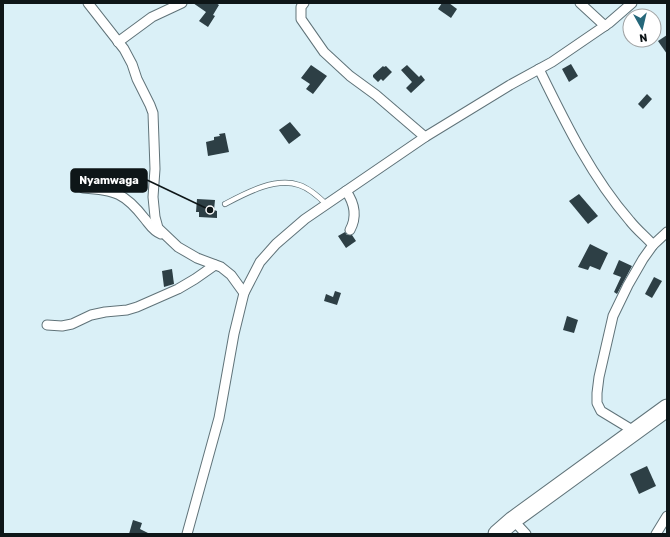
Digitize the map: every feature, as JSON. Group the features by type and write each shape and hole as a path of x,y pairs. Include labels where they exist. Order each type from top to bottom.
{"highway":[{"path":"497,534 512,520 667,408"}],"street":[{"path":"88,3 118,42 132,64 137,79 153,113 155,169 153,197 158,228 178,247 197,258 221,267 231,275 244,293"},
{"path":"118,42 152,18 182,3"},
{"path":"304,3 301,7 301,19 324,52 350,76 376,95 426,138"},
{"path":"580,3 605,26"},
{"path":"187,534 219,418 234,334 244,293 260,262 276,244 305,219 480,103 538,69 605,26 632,3"},
{"path":"538,69 576,143 602,185 630,221 653,245"},
{"path":"84,188 104,189 118,193 128,199 157,232 166,236"},
{"path":"346,191 352,202 355,215 350,230"},
{"path":"634,431 601,412 597,403 599,377 613,316 643,259 653,245 667,232"},
{"path":"47,325 62,326 72,324 91,315 127,310 137,307 178,289 215,265"},
{"path":"656,534 667,516"},
{"path":"512,520 526,534"}],"lane":[{"path":"225,204 254,190 271,184 288,183 299,185 309,190 326,205"}],"building":[{"path":"193,3 216,3 219,5 213,15 215,16 208,27 199,21 206,12"},
{"path":"442,3 449,3 457,9 451,18 438,9"},
{"path":"667,35 667,54 662,47 662,38"},
{"path":"571,64 578,76 569,82 562,69"},
{"path":"311,65 327,76 313,94 306,89 310,84 301,78"},
{"path":"407,65 419,77 421,75 425,80 411,93 406,88 412,82 401,70"},
{"path":"383,66 386,66 392,72 383,81 381,79 378,82 373,75"},
{"path":"647,94 652,99 643,109 638,104"},
{"path":"290,122 301,135 289,144 279,130"},
{"path":"225,133 229,152 208,156 206,142 214,140 214,137 220,136 219,134"},
{"path":"579,194 598,216 588,224 569,201"},
{"path":"197,199 215,200 214,210 217,211 217,218 199,217 199,212 196,212"},
{"path":"345,232 347,235 352,235 356,241 346,248 338,236"},
{"path":"590,244 608,253 600,270 590,266 588,270 578,267"},
{"path":"619,260 632,266 617,294 614,292 621,277 613,274"},
{"path":"172,269 174,284 164,287 162,271"},
{"path":"654,277 662,281 652,298 645,294"},
{"path":"335,291 341,293 337,305 324,301 326,294 333,297"},
{"path":"567,316 578,320 574,333 563,330"},
{"path":"647,466 656,486 639,494 630,474"},
{"path":"133,520 142,523 140,529 150,534 129,534"}],"place":[{"name":"Nyamwaga","path":"210,210"}]}
